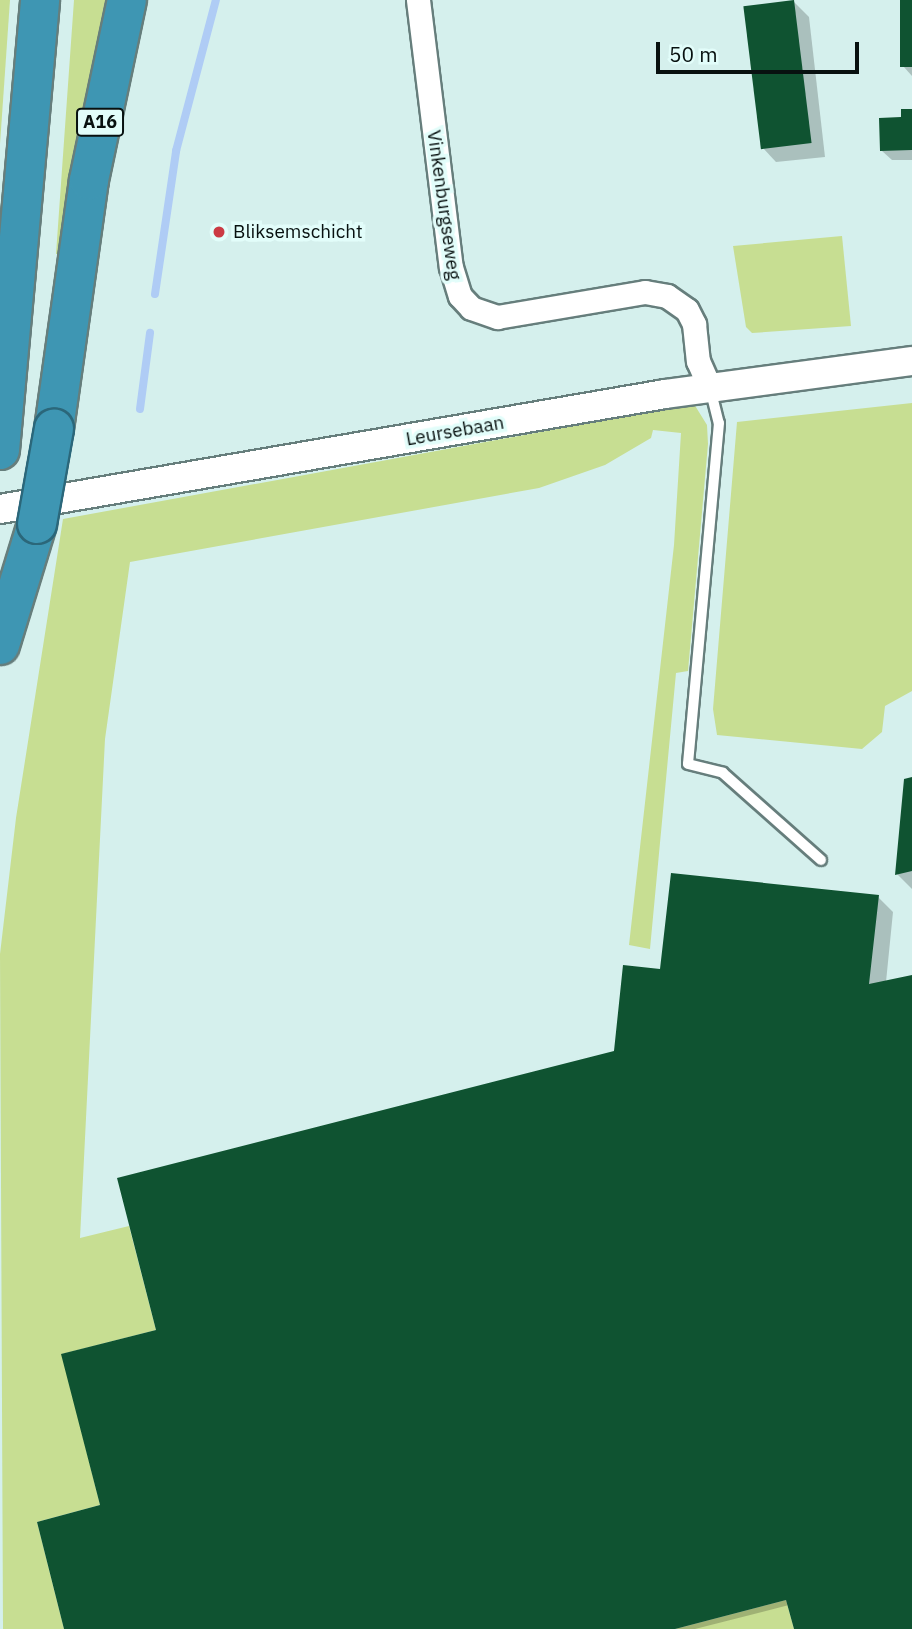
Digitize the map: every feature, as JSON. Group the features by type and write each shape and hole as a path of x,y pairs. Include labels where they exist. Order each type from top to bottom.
{"highway":[{"path":"0,450 40,0"},
{"name":"A16","path":"0,645 37,524 54,429 89,180 127,0"}],"street":[{"name":"Vinkenburgseweg","path":"418,0 451,267 460,296 471,308 496,317 645,292 667,296 687,310 694,324 698,361 710,388"},
{"name":"Leursebaan","path":"0,509 710,388 912,361"}],"lane":[{"path":"710,388 719,423 688,764 723,773 821,860"}],"green space":[{"path":"0,0 10,0 0,144"},
{"path":"74,0 110,0 89,79 63,254 56,254"},
{"path":"842,236 851,326 752,333 746,327 733,246"},
{"path":"912,403 912,691 885,706 882,732 862,749 717,735 713,709 737,422"},
{"path":"694,404 707,425 708,444 688,671 676,673 650,949 629,945 674,545 681,433 653,430 651,438 605,465 539,488 130,562 105,739 80,1238 129,1226 156,1330 62,1354 100,1505 37,1522 64,1629 3,1629 0,954 16,818 63,519"},
{"path":"786,1600 794,1629 675,1629"}],"building":[{"path":"794,0 812,143 761,149 743,6"},
{"path":"900,0 912,0 912,67 900,67"},
{"path":"901,109 912,109 912,150 880,151 879,118 901,117"},
{"path":"912,777 912,871 895,875 904,779"},
{"path":"671,873 879,895 869,984 912,975 912,1629 794,1629 786,1600 675,1629 64,1629 37,1522 100,1505 61,1354 156,1330 117,1178 614,1051 623,965 660,969"}],"waterway":[{"path":"155,294 176,151 216,0"},
{"path":"140,409 150,333"}],"place":[{"name":"Bliksemschicht","path":"219,232"}]}
